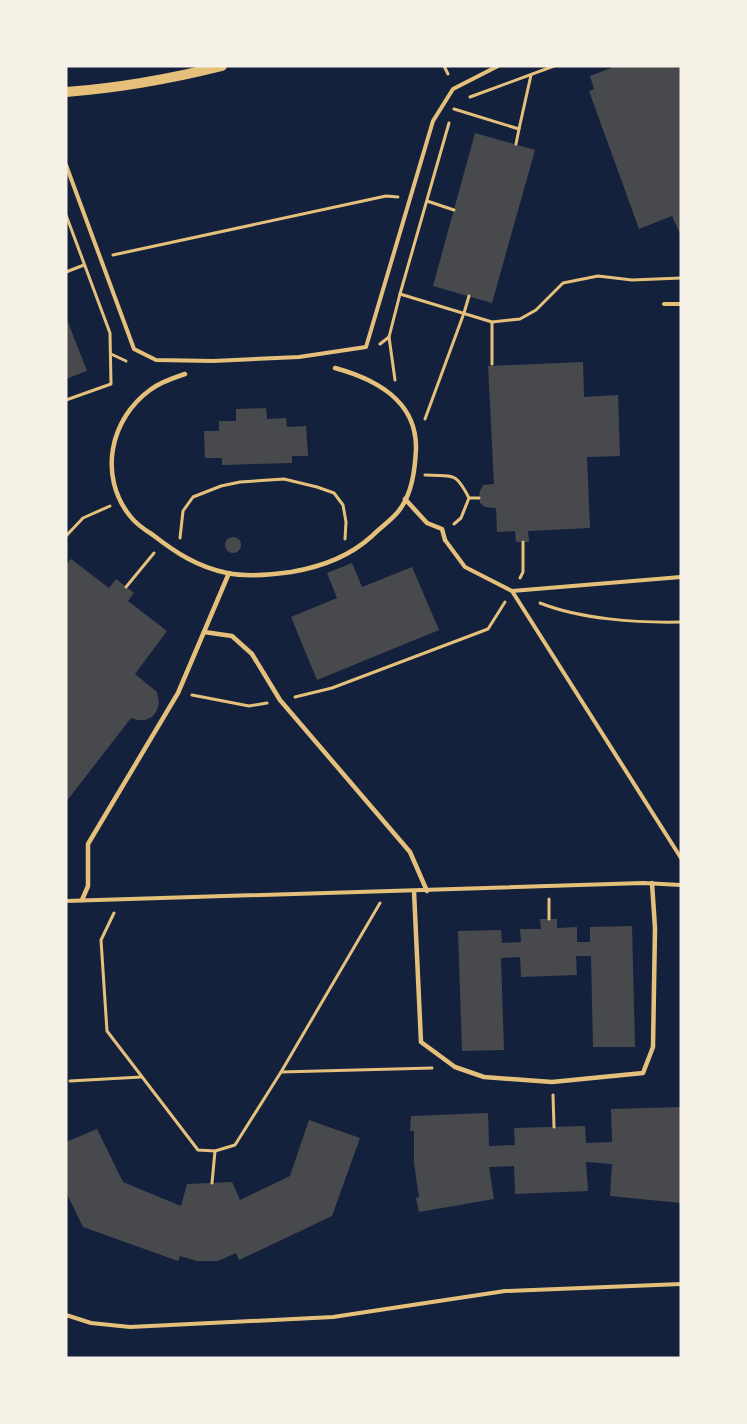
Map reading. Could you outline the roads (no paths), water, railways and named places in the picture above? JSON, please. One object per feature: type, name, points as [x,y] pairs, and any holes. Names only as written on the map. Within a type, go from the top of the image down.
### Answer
[{"type":"main road","points":[[66,92],[133,85],[222,66]]},
{"type":"street","points":[[185,374],[152,388],[132,407],[118,429],[111,454],[115,485],[130,516],[178,554],[203,566],[229,573],[257,575],[294,571],[321,565],[343,556],[359,547],[398,512],[405,499],[414,474],[416,447],[415,434],[405,410],[387,390],[373,381],[335,368]]},
{"type":"street","points":[[405,499],[427,523],[442,529],[445,540]]},
{"type":"street","points":[[82,900],[88,886],[88,844],[178,693],[229,573]]},
{"type":"street","points":[[204,632],[232,636],[252,654],[280,700],[410,852],[427,891]]},
{"type":"street","points":[[414,891],[421,1042],[455,1067],[484,1077],[552,1082],[643,1072],[653,1047],[655,928],[652,883]]},
{"type":"lane","points":[[66,165],[134,349],[156,360],[213,361],[299,357],[366,348],[433,122],[453,89],[498,66]]},
{"type":"lane","points":[[664,304],[681,304]]},
{"type":"lane","points":[[445,540],[465,567],[512,591],[681,858]]},
{"type":"lane","points":[[512,591],[681,577]]},
{"type":"lane","points":[[66,901],[652,883],[681,885]]},
{"type":"lane","points":[[66,1315],[91,1324],[130,1327],[323,1317],[505,1291],[681,1284]]}]
